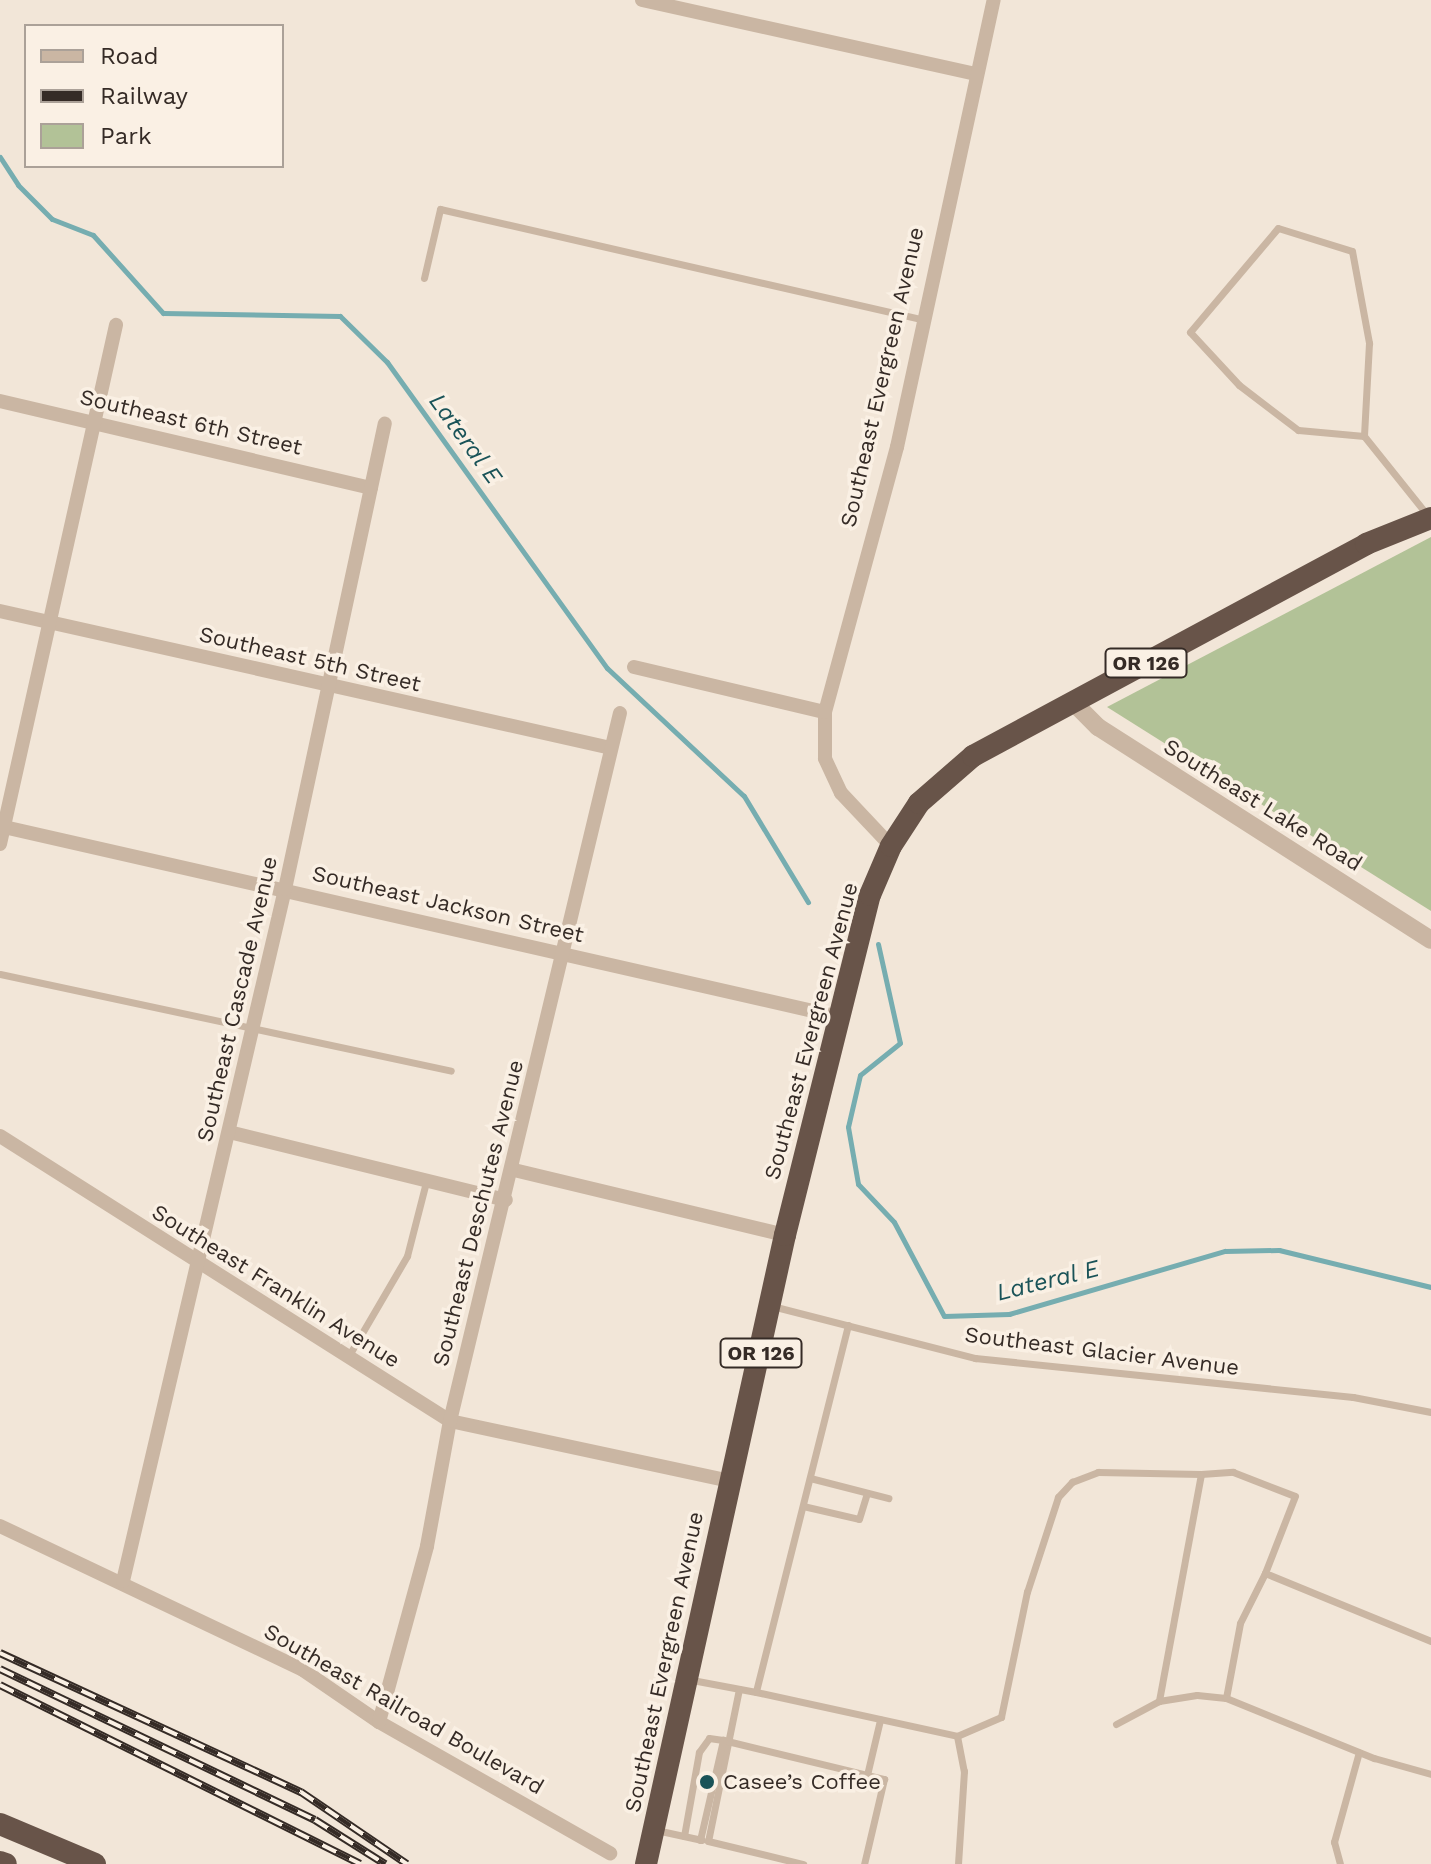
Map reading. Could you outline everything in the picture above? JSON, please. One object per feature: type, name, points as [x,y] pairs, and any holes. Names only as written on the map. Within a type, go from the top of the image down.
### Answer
[{"type":"highway","name":"OR 126","points":[[891,846],[940,781],[973,756],[1366,544],[1431,518]]},
{"type":"highway","name":"Southeast Evergreen Avenue","points":[[646,1864],[772,1306],[785,1235],[870,895],[891,846]]},
{"type":"highway","points":[[0,1824],[95,1864]]},
{"type":"highway","points":[[0,1862],[6,1864]]},
{"type":"street","points":[[642,0],[977,74]]},
{"type":"street","name":"Southeast Evergreen Avenue","points":[[891,846],[841,793],[825,758],[825,712],[897,447],[994,0]]},
{"type":"street","points":[[0,844],[116,325]]},
{"type":"street","name":"Southeast 6th Street","points":[[0,401],[371,488]]},
{"type":"street","name":"Southeast Cascade Avenue","points":[[123,1581],[285,889],[385,424]]},
{"type":"street","name":"Southeast 5th Street","points":[[0,611],[611,748]]},
{"type":"street","points":[[634,667],[825,712]]},
{"type":"street","name":"Southeast Lake Road","points":[[1074,703],[1098,727],[1431,940]]},
{"type":"street","name":"Southeast Deschutes Avenue","points":[[379,1722],[427,1546],[450,1421],[514,1170],[620,713]]},
{"type":"street","name":"Southeast Jackson Street","points":[[2,826],[839,1017]]},
{"type":"street","points":[[229,1132],[506,1200]]},
{"type":"street","name":"Southeast Franklin Avenue","points":[[0,1136],[197,1264],[450,1421],[731,1481]]},
{"type":"street","points":[[514,1170],[785,1235]]},
{"type":"street","name":"Southeast Railroad Boulevard","points":[[0,1526],[123,1581],[303,1670],[379,1722],[610,1853]]},
{"type":"lane","points":[[424,278],[440,209],[924,320]]},
{"type":"lane","points":[[1364,436],[1298,430],[1239,385],[1190,332],[1278,228],[1352,251],[1369,343],[1364,436],[1431,518]]},
{"type":"lane","points":[[0,974],[451,1071]]},
{"type":"lane","points":[[348,1357],[407,1256],[426,1180]]},
{"type":"lane","name":"Southeast Glacier Avenue","points":[[772,1306],[975,1358],[1353,1397],[1431,1412]]},
{"type":"lane","points":[[756,1692],[848,1325]]},
{"type":"lane","points":[[687,1679],[957,1736],[1001,1717],[1027,1592],[1058,1497],[1072,1482],[1098,1472],[1233,1472],[1295,1496],[1265,1573],[1240,1623],[1226,1698]]},
{"type":"lane","points":[[1159,1701],[1201,1474]]},
{"type":"lane","points":[[810,1478],[888,1498]]},
{"type":"lane","points":[[803,1506],[859,1519],[867,1493]]},
{"type":"lane","points":[[1265,1573],[1431,1641]]},
{"type":"lane","points":[[704,1841],[739,1689]]},
{"type":"lane","points":[[1116,1724],[1159,1701],[1197,1695],[1226,1698],[1359,1752],[1431,1774]]},
{"type":"lane","points":[[867,1775],[880,1720]]},
{"type":"lane","points":[[957,1736],[964,1771],[958,1864]]},
{"type":"lane","points":[[684,1836],[699,1752],[709,1738],[726,1740],[884,1779],[864,1864]]},
{"type":"lane","points":[[1340,1864],[1334,1842],[1359,1752]]},
{"type":"lane","points":[[654,1829],[803,1864]]},
{"type":"green space","points":[[1431,537],[1431,911],[1107,707]]},
{"type":"waterway","name":"Lateral E","points":[[0,157],[18,185],[52,219],[93,235],[163,313],[340,316],[387,362],[607,668],[744,796],[808,902]]},
{"type":"waterway","name":"Lateral E","points":[[878,944],[900,1043],[860,1075],[848,1127],[858,1184],[894,1222],[944,1316],[1009,1314],[1225,1251],[1279,1250],[1431,1287]]},
{"type":"railway","points":[[0,1653],[301,1792],[407,1864]]},
{"type":"railway","points":[[0,1669],[315,1820],[385,1864]]},
{"type":"railway","points":[[0,1685],[360,1864]]},
{"type":"place","name":"Casee’s Coffee","points":[[707,1782]]}]
